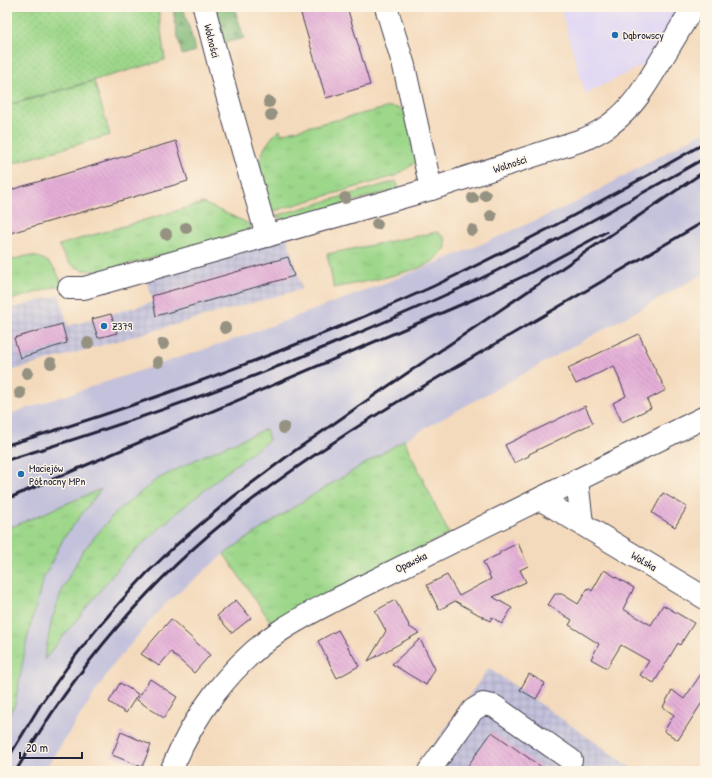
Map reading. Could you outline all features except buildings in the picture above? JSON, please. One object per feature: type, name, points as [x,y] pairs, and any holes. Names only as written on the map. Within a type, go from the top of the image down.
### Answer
[{"type":"street","name":"Wolności","points":[[204,7],[225,88],[267,236]]},
{"type":"street","points":[[386,7],[404,66],[431,188]]},
{"type":"street","name":"Wolności","points":[[69,288],[84,288],[267,236],[431,188],[585,139],[600,132],[613,123],[635,101],[645,88],[693,7]]},
{"type":"street","name":"Opawska","points":[[171,771],[191,729],[211,699],[226,680],[249,656],[279,632],[335,600],[705,417]]},
{"type":"street","points":[[577,480],[582,523]]},
{"type":"street","name":"Wolska","points":[[540,499],[705,598]]},
{"type":"street","points":[[429,771],[473,710],[483,704],[494,706],[571,760]]},
{"type":"shaded area","name":"Dąbrowscy","points":[[560,7],[679,7],[645,64],[585,94]]},
{"type":"shaded area","points":[[705,131],[705,273],[404,440],[303,501],[224,554],[162,607],[113,665],[44,771],[7,771],[7,718],[15,704],[27,639],[43,579],[63,539],[100,489],[7,529],[7,415],[238,338],[362,292],[473,248],[577,202]],"holes":[[[265,429],[269,440],[230,469],[175,514],[125,560],[45,659],[52,619],[63,588],[82,552],[115,513],[156,480],[203,456]]]},
{"type":"shaded area","points":[[287,237],[302,289],[7,372],[7,310],[59,295],[68,326],[153,302],[146,277]]},
{"type":"shaded area","points":[[489,668],[636,771],[415,771]]},
{"type":"green space","points":[[7,7],[158,7],[165,60],[7,105]]},
{"type":"green space","points":[[173,7],[183,7],[196,51],[182,55]]},
{"type":"green space","points":[[214,7],[234,7],[244,38],[224,43]]},
{"type":"green space","points":[[94,81],[110,135],[7,165],[7,106]]},
{"type":"green space","points":[[390,107],[400,109],[407,114],[418,161],[395,176],[270,212],[257,171],[265,147],[273,136],[280,130],[281,134]]},
{"type":"green space","points":[[396,181],[399,189],[284,220],[275,216]]},
{"type":"green space","points":[[203,203],[252,225],[248,230],[243,232],[104,271],[88,271],[76,267],[66,259],[59,245]]},
{"type":"green space","points":[[437,232],[445,238],[446,248],[432,262],[419,268],[383,278],[334,288],[327,254]]},
{"type":"green space","points":[[27,256],[46,260],[54,268],[62,285],[7,301],[7,261]]},
{"type":"green space","points":[[266,429],[269,440],[230,469],[175,514],[125,560],[44,660],[52,619],[63,588],[82,552],[115,513],[156,480],[203,456]]},
{"type":"green space","points":[[404,440],[449,534],[308,602],[272,624],[224,554],[303,501]]},
{"type":"green space","points":[[101,489],[63,539],[43,579],[27,639],[15,704],[7,718],[7,529]]},
{"type":"railway","points":[[7,445],[133,405],[216,375],[298,344],[387,307],[434,286],[537,235],[705,143]]},
{"type":"railway","points":[[7,460],[94,433],[223,388],[307,355],[405,313],[496,271],[601,216],[705,158]]},
{"type":"railway","points":[[7,760],[41,704],[96,630],[147,573],[203,522],[233,497],[293,452],[705,171]]},
{"type":"railway","points":[[16,771],[38,734],[89,662],[146,595],[209,534],[269,487],[377,414],[705,221]]},
{"type":"railway","points":[[7,499],[486,294],[526,275],[606,232]]},
{"type":"place","name":"Dąbrowscy","points":[[615,35]]},
{"type":"place","name":"Z379","points":[[104,326]]},
{"type":"place","name":"Maciejów Północny MPn","points":[[21,474]]}]
